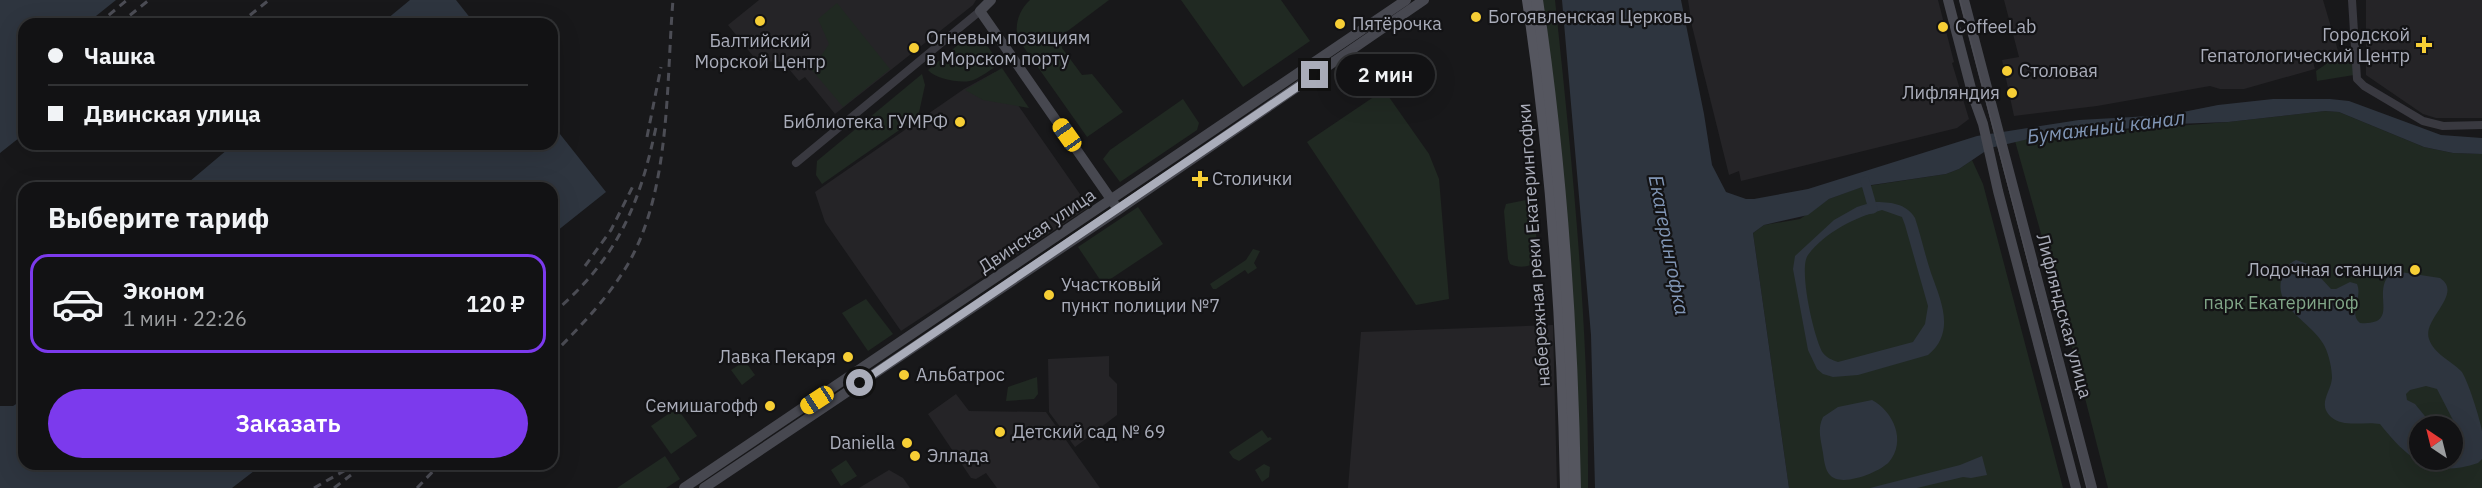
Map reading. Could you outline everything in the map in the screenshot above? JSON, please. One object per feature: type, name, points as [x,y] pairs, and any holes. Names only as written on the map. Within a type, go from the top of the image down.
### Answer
[{"type":"main road","name":"набережная реки Екатерингофки","points":[[1528,0],[1540,80],[1559,320],[1566,488]]},
{"type":"main road","name":"набережная реки Екатерингофки","points":[[1537,0],[1549,78],[1569,319],[1575,488]]},
{"type":"street","points":[[796,163],[991,0]]},
{"type":"street","name":"Двинская улица","points":[[684,488],[1406,0]]},
{"type":"street","name":"Двинская улица","points":[[704,488],[1118,210],[1424,0]]},
{"type":"street","name":"Лифляндская улица","points":[[1948,0],[1973,96],[1983,124],[2076,488]]},
{"type":"street","name":"Лифляндская улица","points":[[1964,0],[2092,488]]},
{"type":"street","points":[[2352,0],[2357,79],[2364,86],[2422,121],[2443,126],[2482,125]]},
{"type":"street","points":[[980,11],[1118,210]]},
{"type":"shaded area","points":[[759,0],[976,0],[973,5],[835,114],[805,77],[799,81],[783,62],[757,61],[728,25]]},
{"type":"shaded area","points":[[1688,0],[1938,0],[1954,62],[1952,63],[1969,119],[1957,128],[1741,181],[1739,171],[1729,175],[1692,26]]},
{"type":"shaded area","points":[[2004,0],[2323,0],[2331,27],[2328,28],[2330,34],[2333,33],[2338,51],[2312,58],[2315,69],[2244,89],[2220,89],[2210,86],[2097,106],[2014,116],[2002,60],[2019,57]]},
{"type":"shaded area","name":"Городской Гепатологический Центр","points":[[2366,0],[2482,0],[2482,118],[2436,118],[2423,114],[2366,75]]},
{"type":"shaded area","points":[[995,72],[1089,207],[901,331],[825,222],[815,192],[964,89]]},
{"type":"shaded area","points":[[1553,325],[1557,488],[1348,488],[1361,332]]},
{"type":"shaded area","points":[[1109,356],[1109,376],[1117,384],[1117,415],[1075,447],[1049,412],[1048,359]]},
{"type":"shaded area","name":"Детский сад № 69","points":[[956,394],[969,411],[1046,412],[1100,488],[997,488],[986,473],[976,479],[971,478],[928,414]]},
{"type":"shaded area","points":[[889,470],[903,478],[910,488],[859,488]]},
{"type":"green space","points":[[1030,0],[1109,0],[1061,36],[1062,48],[1082,75],[1092,74],[1123,112],[1087,137],[1018,39],[1018,18]]},
{"type":"green space","points":[[1181,0],[1281,0],[1310,41],[1243,87]]},
{"type":"green space","points":[[1542,0],[1555,0],[1567,121],[1586,366],[1588,488],[1580,488]]},
{"type":"green space","points":[[837,3],[890,69],[843,107],[812,70],[829,44],[818,19]]},
{"type":"green space","points":[[965,39],[986,44],[1000,64],[970,81],[942,78],[928,70]]},
{"type":"green space","points":[[2351,51],[2354,75],[2317,81],[2316,71],[2335,58]]},
{"type":"green space","points":[[1002,68],[1029,108],[983,100],[965,90]]},
{"type":"green space","points":[[922,74],[925,85],[918,117],[822,184],[816,175],[817,161]]},
{"type":"green space","points":[[1384,90],[1429,154],[1439,179],[1449,299],[1416,305],[1307,142]]},
{"type":"green space","points":[[1183,99],[1199,123],[1197,130],[1120,182],[1103,159],[1110,150]]},
{"type":"green space","name":"парк Екатерингоф","points":[[2325,111],[2339,112],[2424,147],[2453,153],[2482,154],[2482,488],[2108,488],[2063,312],[2015,141],[2060,135],[2228,122]]},
{"type":"green space","points":[[1972,160],[1983,184],[2063,488],[1789,488],[1753,233],[1764,225],[1800,219],[1829,199],[1861,187],[1946,174]]},
{"type":"green space","points":[[1526,200],[1532,202],[1534,208],[1538,258],[1530,265],[1518,266],[1510,264],[1508,259],[1504,211],[1506,204]]},
{"type":"green space","points":[[1138,207],[1163,244],[1103,284],[1078,247]]},
{"type":"green space","points":[[1253,249],[1260,251],[1254,263],[1257,268],[1248,274],[1245,270],[1213,289],[1210,284],[1246,260]]},
{"type":"green space","points":[[866,299],[893,334],[868,351],[842,313]]},
{"type":"green space","points":[[745,361],[755,375],[742,385],[731,370]]},
{"type":"green space","points":[[1037,377],[1038,394],[1034,399],[1006,401],[1008,387]]},
{"type":"green space","points":[[677,408],[697,436],[671,454],[651,426]]},
{"type":"green space","points":[[1262,430],[1268,438],[1272,439],[1239,461],[1233,458],[1229,452]]},
{"type":"green space","points":[[665,456],[680,479],[666,488],[617,488]]},
{"type":"green space","points":[[846,460],[857,476],[841,486],[831,470]]},
{"type":"green space","points":[[1264,464],[1270,467],[1269,477],[1262,482],[1255,470]]},
{"type":"water","points":[[0,0],[116,0],[94,18],[18,18],[18,139],[0,153]]},
{"type":"water","points":[[410,0],[456,0],[470,18],[388,18]]},
{"type":"water","points":[[1562,0],[1681,0],[1712,165],[1726,192],[1746,199],[1808,189],[1977,136],[2079,120],[2168,115],[2218,105],[2273,99],[2349,101],[2441,135],[2482,138],[2482,154],[2453,153],[2424,147],[2339,112],[2325,111],[2228,122],[2176,124],[2037,137],[1990,148],[1959,169],[1946,174],[1865,186],[1829,199],[1808,215],[1764,225],[1753,233],[1789,488],[1595,488],[1591,335]]},
{"type":"water","points":[[558,132],[606,192],[558,230],[558,182],[189,182],[227,150],[558,150]]},
{"type":"water","points":[[1873,202],[1891,203],[1907,209],[1915,218],[1942,305],[1944,326],[1937,346],[1928,355],[1858,375],[1833,377],[1817,369],[1808,350],[1793,269],[1795,256],[1834,220],[1857,207]],"holes":[[[1882,210],[1902,217],[1928,306],[1925,324],[1913,342],[1838,362],[1832,360],[1823,353],[1819,345],[1812,319],[1805,274],[1805,262],[1808,255],[1832,232],[1862,217]]]},
{"type":"water","points":[[2296,260],[2308,264],[2331,289],[2350,282],[2357,284],[2355,315],[2360,323],[2380,319],[2383,313],[2383,287],[2394,271],[2440,278],[2446,284],[2445,299],[2431,323],[2428,331],[2429,339],[2438,353],[2461,371],[2467,382],[2482,431],[2482,459],[2478,463],[2463,467],[2463,416],[2451,416],[2437,389],[2426,386],[2410,390],[2406,394],[2407,400],[2415,404],[2425,416],[2409,416],[2409,454],[2380,424],[2348,423],[2331,417],[2325,407],[2332,378],[2330,362],[2319,338],[2283,298],[2280,288],[2287,267]]},
{"type":"water","points":[[1872,400],[1886,411],[1895,427],[1897,445],[1894,454],[1884,466],[1869,474],[1851,479],[1835,479],[1828,473],[1824,462],[1821,421],[1823,417],[1838,407]]},
{"type":"water","points":[[18,403],[18,470],[255,470],[232,488],[0,488],[0,406],[13,406]]},
{"type":"water","points":[[1982,456],[1987,475],[1963,477],[1917,488],[1870,488],[1960,465]]},
{"type":"waterway","points":[[1865,181],[1873,209],[1866,210]]},
{"type":"tram line","points":[[1960,0],[2087,488]]},
{"type":"railway","points":[[105,18],[127,0]]},
{"type":"railway","points":[[126,18],[149,0]]},
{"type":"railway","points":[[246,18],[269,0]]},
{"type":"railway","points":[[558,349],[612,289],[628,264],[642,235],[652,203],[664,135],[673,0]]},
{"type":"railway","points":[[647,137],[661,67]]},
{"type":"railway","points":[[558,309],[593,273],[622,231],[642,183],[656,127]]},
{"type":"railway","points":[[585,266],[611,230],[634,184]]},
{"type":"railway","points":[[314,488],[346,470]]},
{"type":"railway","points":[[417,488],[434,470]]},
{"type":"railway","points":[[334,488],[351,475]]},
{"type":"place","name":"Богоявленская Церковь","points":[[1476,17]]},
{"type":"place","name":"Балтийский Морской Центр","points":[[760,21]]},
{"type":"place","name":"Пятёрочка","points":[[1340,24]]},
{"type":"place","name":"CoffeeLab","points":[[1943,27]]},
{"type":"place","name":"Городской Гепатологический Центр","points":[[2424,45]]},
{"type":"place","name":"Огневым позициям в Морском порту","points":[[914,48]]},
{"type":"place","name":"Столовая","points":[[2007,71]]},
{"type":"place","name":"Лифляндия","points":[[2012,93]]},
{"type":"place","name":"Библиотека ГУМРФ","points":[[960,122]]},
{"type":"place","name":"Столички","points":[[1200,179]]},
{"type":"place","name":"Лодочная станция","points":[[2415,270]]},
{"type":"place","name":"Участковый пункт полиции №7","points":[[1049,295]]},
{"type":"place","name":"Лавка Пекаря","points":[[848,357]]},
{"type":"place","name":"Альбатрос","points":[[904,375]]},
{"type":"place","name":"Семишагофф","points":[[770,406]]},
{"type":"place","name":"Детский сад № 69","points":[[1000,432]]},
{"type":"place","name":"Daniella","points":[[907,443]]},
{"type":"place","name":"Эллада","points":[[915,456]]},
{"type":"route","points":[[860,383],[1315,75]]},
{"type":"water label","name":"Бумажный канал","points":[[2106,127]]},
{"type":"water label","name":"Екатерингофка","points":[[1669,245]]}]
